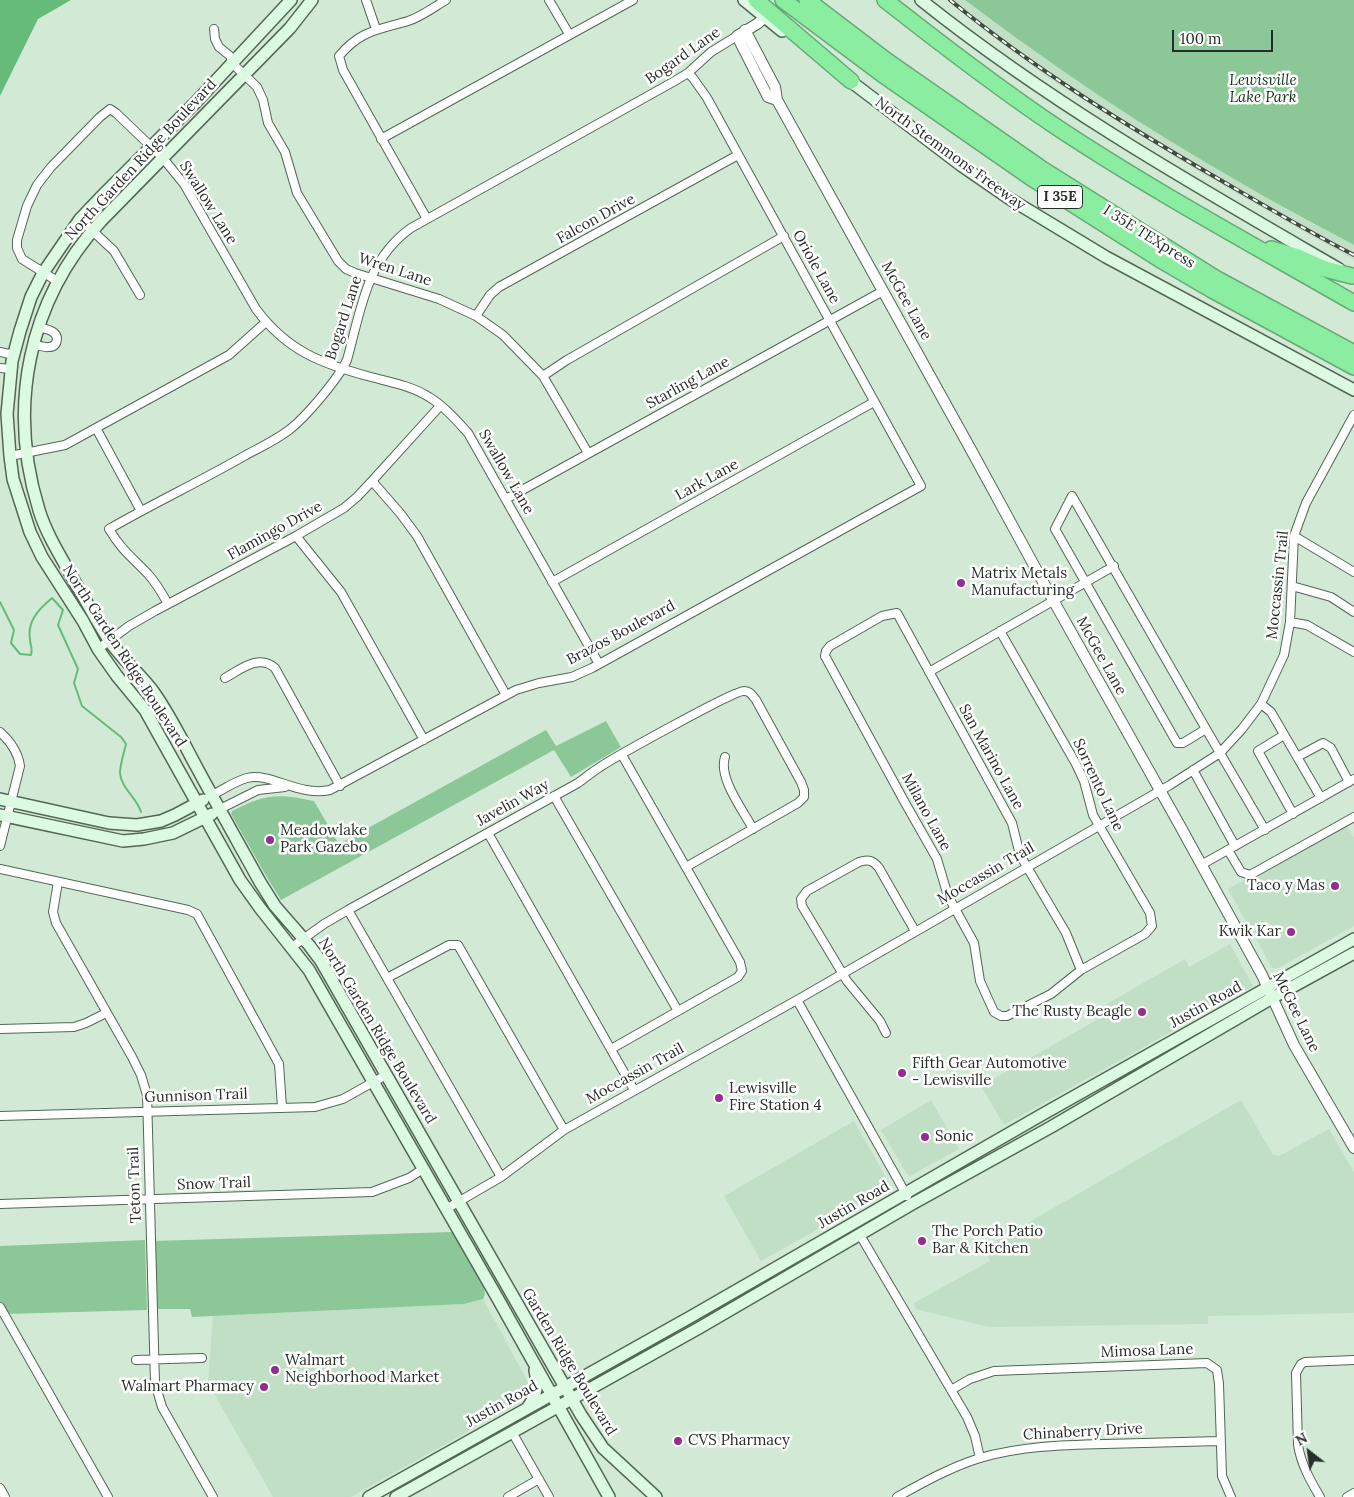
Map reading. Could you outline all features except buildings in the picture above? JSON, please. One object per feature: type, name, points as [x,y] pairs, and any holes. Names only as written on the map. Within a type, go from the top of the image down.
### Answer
[{"type":"highway","points":[[756,0],[851,82]]},
{"type":"highway","name":"North Stemmons Freeway","points":[[783,0],[882,74],[1033,179],[1159,259],[1354,367]]},
{"type":"highway","name":"I 35E TEXpress","points":[[807,0],[886,61],[1038,168],[1217,279],[1354,353]]},
{"type":"highway","points":[[885,0],[984,76],[1059,129],[1165,194],[1354,303]]},
{"type":"highway","points":[[1153,240],[1172,246],[1354,342]]},
{"type":"highway","points":[[1251,244],[1298,257],[1325,269],[1353,277]]},
{"type":"main road","name":"North Garden Ridge Boulevard","points":[[198,803],[145,710],[98,649],[83,621],[42,557],[30,532],[19,500],[10,456],[6,369],[14,355],[31,297],[43,273],[80,219],[233,64],[291,0]]},
{"type":"main road","name":"North Garden Ridge Boulevard","points":[[312,0],[290,28],[162,157],[93,230],[57,281],[46,304],[33,344],[26,389],[26,452],[39,511],[49,534],[110,641],[154,693],[275,906],[304,938],[321,961],[491,1258]]},
{"type":"main road","name":"North Stemmons Freeway","points":[[744,0],[764,18],[962,166],[1010,199],[1106,257],[1354,390]]},
{"type":"main road","points":[[921,0],[1063,103],[1177,175],[1353,277]]},
{"type":"main road","name":"Brazos Boulevard","points":[[6,801],[109,823],[137,825],[161,821],[212,795]]},
{"type":"main road","name":"Garden Ridge Boulevard","points":[[198,803],[240,880],[309,970],[532,1359]]},
{"type":"main road","name":"Brazos Boulevard","points":[[4,816],[123,841],[144,840],[173,833],[220,809]]},
{"type":"main road","name":"Justin Road","points":[[369,1497],[564,1386],[692,1316],[1097,1083],[1354,939]]},
{"type":"main road","name":"Justin Road","points":[[396,1497],[701,1327],[912,1204],[1354,953]]},
{"type":"main road","points":[[1097,1083],[1104,1096]]},
{"type":"main road","points":[[802,1252],[810,1265]]},
{"type":"main road","points":[[481,1269],[491,1258]]},
{"type":"main road","name":"Garden Ridge Boulevard","points":[[491,1258],[571,1399],[602,1448],[656,1497]]},
{"type":"main road","points":[[692,1316],[701,1327]]},
{"type":"main road","points":[[532,1359],[609,1497]]},
{"type":"main road","points":[[528,1407],[535,1396],[537,1385],[532,1359]]},
{"type":"street","points":[[366,0],[376,29]]},
{"type":"street","points":[[427,219],[343,70],[339,56],[362,35],[376,29],[409,21],[446,0]]},
{"type":"street","points":[[549,0],[569,34]]},
{"type":"street","points":[[381,139],[633,0]]},
{"type":"street","points":[[741,33],[764,18]]},
{"type":"street","name":"Wren Lane","points":[[214,29],[215,39],[219,47],[230,56],[233,64],[257,86],[263,100],[268,123],[285,152],[297,193],[338,261],[346,269],[439,299],[476,316],[503,335],[543,376],[588,453]]},
{"type":"street","name":"Bogard Lane","points":[[168,604],[158,586],[123,550],[109,529],[230,464],[290,429],[332,384],[343,368],[347,360],[370,278],[388,249],[401,236],[427,219],[674,82],[688,73],[711,52],[741,33]]},
{"type":"street","name":"McGee Lane","points":[[741,33],[775,87],[777,100],[1053,601],[1251,955],[1294,1045],[1354,1148]]},
{"type":"street","name":"Oriole Lane","points":[[688,73],[702,91],[784,236],[916,477]]},
{"type":"street","name":"Swallow Lane","points":[[43,273],[22,259],[17,248],[17,240],[33,193],[51,167],[110,109],[162,157],[184,184],[242,286],[266,322],[296,348],[330,366],[343,368],[413,389],[429,397],[468,433],[599,664]]},
{"type":"street","name":"Falcon Drive","points":[[476,316],[490,295],[499,287],[738,155]]},
{"type":"street","points":[[80,219],[114,251],[140,295]]},
{"type":"street","points":[[543,376],[567,360],[784,236]]},
{"type":"street","points":[[43,273],[57,281]]},
{"type":"street","name":"Starling Lane","points":[[506,499],[883,291]]},
{"type":"street","points":[[10,456],[66,445],[229,355],[266,322]]},
{"type":"street","points":[[33,344],[49,347],[54,345],[56,340],[56,335],[52,331],[38,327]]},
{"type":"street","points":[[0,352],[14,355]]},
{"type":"street","name":"Lark Lane","points":[[552,582],[874,402]]},
{"type":"street","name":"Flamingo Drive","points":[[98,649],[129,626],[344,508],[372,482],[440,406]]},
{"type":"street","name":"Moccassin Trail","points":[[446,1209],[500,1177],[564,1130],[843,974],[1160,790],[1220,753],[1261,704],[1284,655],[1290,622],[1294,536],[1306,503],[1354,415]]},
{"type":"street","points":[[96,428],[141,511]]},
{"type":"street","name":"Brazos Boulevard","points":[[212,795],[247,778],[266,779],[290,787],[319,792],[340,786],[522,687],[572,677],[599,664],[921,486],[916,477]]},
{"type":"street","points":[[372,482],[400,513],[417,536],[506,695]]},
{"type":"street","points":[[1206,729],[1183,743],[1177,742],[1055,529],[1072,496],[1265,830]]},
{"type":"street","points":[[296,536],[341,592],[424,740]]},
{"type":"street","points":[[1294,536],[1354,572]]},
{"type":"street","points":[[928,672],[1114,566]]},
{"type":"street","points":[[1292,586],[1331,597],[1354,612]]},
{"type":"street","name":"Milano Lane","points":[[896,613],[876,619],[830,646],[825,656],[937,859],[944,888],[974,943],[980,981],[994,1012],[1001,1016],[1018,1012],[1051,994],[1082,970]]},
{"type":"street","name":"San Marino Lane","points":[[896,613],[1012,823],[1017,846],[1026,867],[1066,933],[1082,970]]},
{"type":"street","points":[[1290,622],[1307,625],[1354,652]]},
{"type":"street","name":"Sorrento Lane","points":[[1000,632],[1076,764],[1084,781],[1092,812],[1150,913],[1152,926],[1145,934],[1082,970]]},
{"type":"street","points":[[225,678],[255,662],[269,663],[275,668],[340,786]]},
{"type":"street","name":"Javelin Way","points":[[292,947],[324,924],[348,910],[554,796],[622,755],[731,694],[744,691],[751,693],[804,790],[804,797],[798,803],[753,829]]},
{"type":"street","points":[[1261,704],[1271,712],[1321,798]]},
{"type":"street","points":[[0,732],[9,741],[19,759],[18,776],[6,801],[0,846]]},
{"type":"street","points":[[1284,735],[1258,750],[1293,814]]},
{"type":"street","points":[[1201,865],[1352,780],[1331,748],[1323,743],[1297,757]]},
{"type":"street","points":[[610,1049],[738,977],[742,971],[740,962],[622,755]]},
{"type":"street","points":[[686,867],[753,829],[726,780],[723,764],[725,757]]},
{"type":"street","points":[[1193,770],[1232,848],[1241,872],[1250,875],[1354,817]]},
{"type":"street","name":"Brazos Boulevard","points":[[220,809],[258,790],[290,787]]},
{"type":"street","points":[[554,796],[678,1011]]},
{"type":"street","points":[[488,833],[634,1090]]},
{"type":"street","points":[[886,1033],[880,1022],[843,974],[802,906],[801,899],[807,891],[858,863],[866,860],[872,861],[879,868],[915,931]]},
{"type":"street","points":[[0,869],[188,910],[197,914],[279,1064],[282,1106]]},
{"type":"street","name":"Teton Trail","points":[[58,882],[53,912],[56,923],[141,1075],[147,1095],[155,1383],[162,1408],[213,1497]]},
{"type":"street","points":[[348,910],[500,1177]]},
{"type":"street","points":[[387,978],[449,944],[458,945],[564,1130]]},
{"type":"street","points":[[797,1000],[912,1204]]},
{"type":"street","points":[[0,1029],[74,1027],[86,1024],[106,1013]]},
{"type":"street","name":"Gunnison Trail","points":[[0,1116],[282,1106],[315,1107],[343,1100],[386,1075]]},
{"type":"street","name":"Snow Trail","points":[[0,1204],[372,1192],[408,1178],[423,1169]]},
{"type":"street","points":[[860,1235],[882,1275],[897,1295],[969,1423],[980,1458]]},
{"type":"street","points":[[0,1307],[108,1497]]},
{"type":"street","points":[[136,1360],[202,1358]]},
{"type":"street","points":[[1320,1497],[1306,1472],[1298,1445],[1296,1373],[1301,1364],[1305,1362],[1354,1360]]},
{"type":"street","name":"Mimosa Lane","points":[[951,1390],[970,1379],[994,1371],[1207,1363],[1216,1370],[1219,1384],[1222,1476],[1231,1497]]},
{"type":"street","points":[[512,1432],[549,1497]]},
{"type":"street","name":"Chinaberry Drive","points":[[897,1497],[909,1494],[936,1476],[980,1458],[1011,1450],[1042,1446],[1220,1441]]},
{"type":"street","points":[[508,1497],[539,1479]]},
{"type":"street","points":[[0,1488],[5,1497]]},
{"type":"street","points":[[1347,1497],[1354,1493]]},
{"type":"shaded area","points":[[0,0],[71,0],[38,19],[0,96]]},
{"type":"shaded area","points":[[947,0],[965,0],[1063,71],[1214,166],[1304,219],[1354,245],[1354,260],[1198,171],[1047,77]]},
{"type":"shaded area","points":[[1346,824],[1354,838],[1354,926],[1278,968],[1272,968],[1228,889]]},
{"type":"shaded area","points":[[1230,944],[1253,986],[1004,1125],[981,1086],[1102,1017],[1098,1009],[1185,959],[1189,967]]},
{"type":"shaded area","points":[[931,1100],[959,1149],[910,1176],[881,1130]]},
{"type":"shaded area","points":[[1241,1100],[1273,1155],[1279,1156],[1329,1129],[1354,1172],[1354,1313],[1208,1316],[1208,1324],[989,1327],[915,1309],[914,1303],[990,1261],[984,1248]]},
{"type":"shaded area","points":[[854,1121],[892,1188],[761,1261],[724,1196]]},
{"type":"shaded area","points":[[483,1299],[528,1382],[524,1400],[351,1497],[273,1497],[208,1383],[213,1316],[464,1304]]},
{"type":"green space","name":"Lewisville Lake Park","points":[[965,0],[1354,0],[1354,245],[1243,184],[1133,118],[1063,71]]},
{"type":"green space","points":[[606,721],[621,747],[571,777],[554,750],[281,900],[231,814],[232,811],[243,805],[263,798],[280,796],[314,801],[339,844],[546,730],[556,746]]},
{"type":"green space","points":[[452,1232],[483,1285],[485,1294],[483,1299],[464,1304],[192,1317],[190,1309],[157,1309],[153,1241]]},
{"type":"green space","points":[[145,1240],[147,1310],[6,1314],[0,1303],[0,1246]]},
{"type":"waterway","points":[[0,602],[14,630],[11,643],[20,654],[31,655],[30,627],[35,616],[43,607],[52,598],[63,610],[58,625],[78,669],[74,683],[82,706],[121,737],[126,744],[121,766],[121,778],[141,812]]},
{"type":"railway","points":[[950,0],[1015,50],[1116,118],[1271,209],[1354,255]]},
{"type":"place","name":"Matrix Metals Manufacturing","points":[[961,583]]},
{"type":"place","name":"Meadowlake Park Gazebo","points":[[270,840]]},
{"type":"place","name":"Taco y Mas","points":[[1335,886]]},
{"type":"place","name":"Kwik Kar","points":[[1291,932]]},
{"type":"place","name":"The Rusty Beagle","points":[[1142,1012]]},
{"type":"place","name":"Fifth Gear Automotive - Lewisville","points":[[902,1073]]},
{"type":"place","name":"Lewisville Fire Station 4","points":[[719,1098]]},
{"type":"place","name":"Sonic","points":[[925,1137]]},
{"type":"place","name":"The Porch Patio Bar & Kitchen","points":[[922,1241]]},
{"type":"place","name":"Walmart Neighborhood Market","points":[[275,1370]]},
{"type":"place","name":"Walmart Pharmacy","points":[[264,1387]]},
{"type":"place","name":"CVS Pharmacy","points":[[678,1441]]}]
